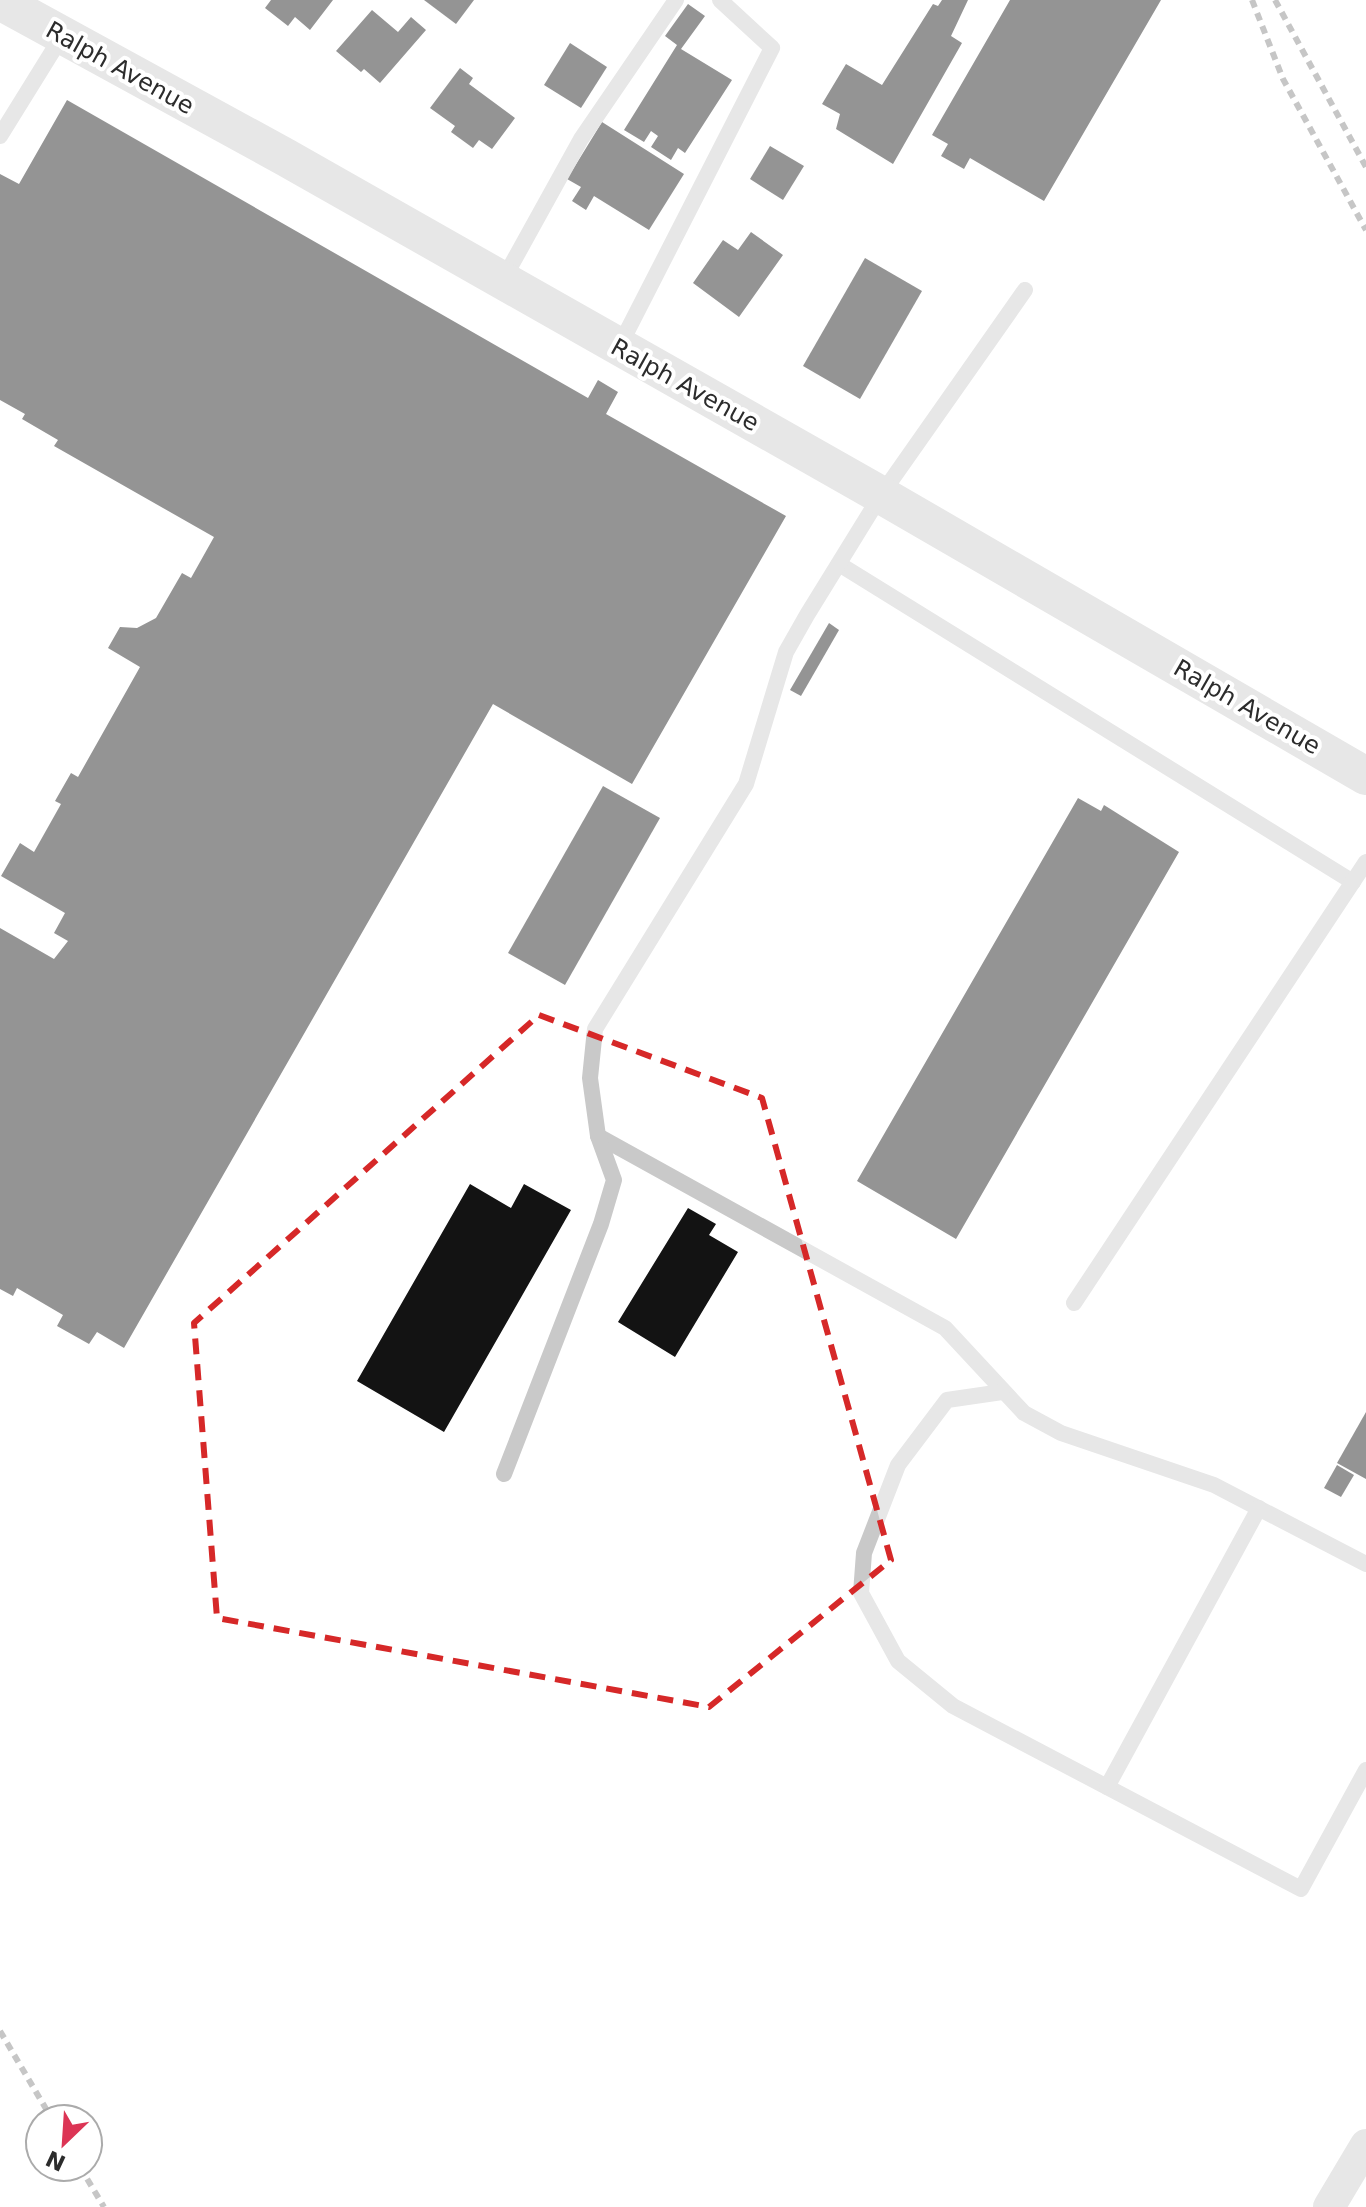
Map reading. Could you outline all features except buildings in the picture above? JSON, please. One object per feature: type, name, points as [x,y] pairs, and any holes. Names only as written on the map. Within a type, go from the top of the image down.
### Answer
[{"type":"street","name":"Ralph Avenue","points":[[0,1],[285,157],[881,495],[1366,776]]},
{"type":"street","points":[[1329,2207],[1366,2145]]},
{"type":"lane","points":[[502,282],[581,139],[676,0]]},
{"type":"lane","points":[[619,348],[772,48],[720,0]]},
{"type":"lane","points":[[0,136],[62,36]]},
{"type":"lane","points":[[504,1474],[601,1224],[614,1180],[598,1136],[590,1078],[595,1029],[746,784],[786,652],[881,495],[1025,290]]},
{"type":"lane","points":[[839,564],[1353,882]]},
{"type":"lane","points":[[1074,1303],[1366,862]]},
{"type":"lane","points":[[598,1136],[945,1328],[1024,1413],[1061,1433],[1214,1485],[1366,1564]]},
{"type":"lane","points":[[1002,1392],[947,1400],[898,1465],[864,1553],[861,1593],[898,1661],[953,1706],[1301,1889],[1366,1770]]},
{"type":"lane","points":[[1107,1787],[1259,1508]]},
{"type":"highlighted area","points":[[539,1015],[762,1098],[891,1560],[709,1707],[217,1618],[194,1323]]},
{"type":"railway","points":[[1252,0],[1283,79],[1366,230]]},
{"type":"railway","points":[[1275,0],[1366,167]]},
{"type":"railway","points":[[0,2031],[43,2103]]},
{"type":"railway","points":[[90,2183],[104,2207]]}]
